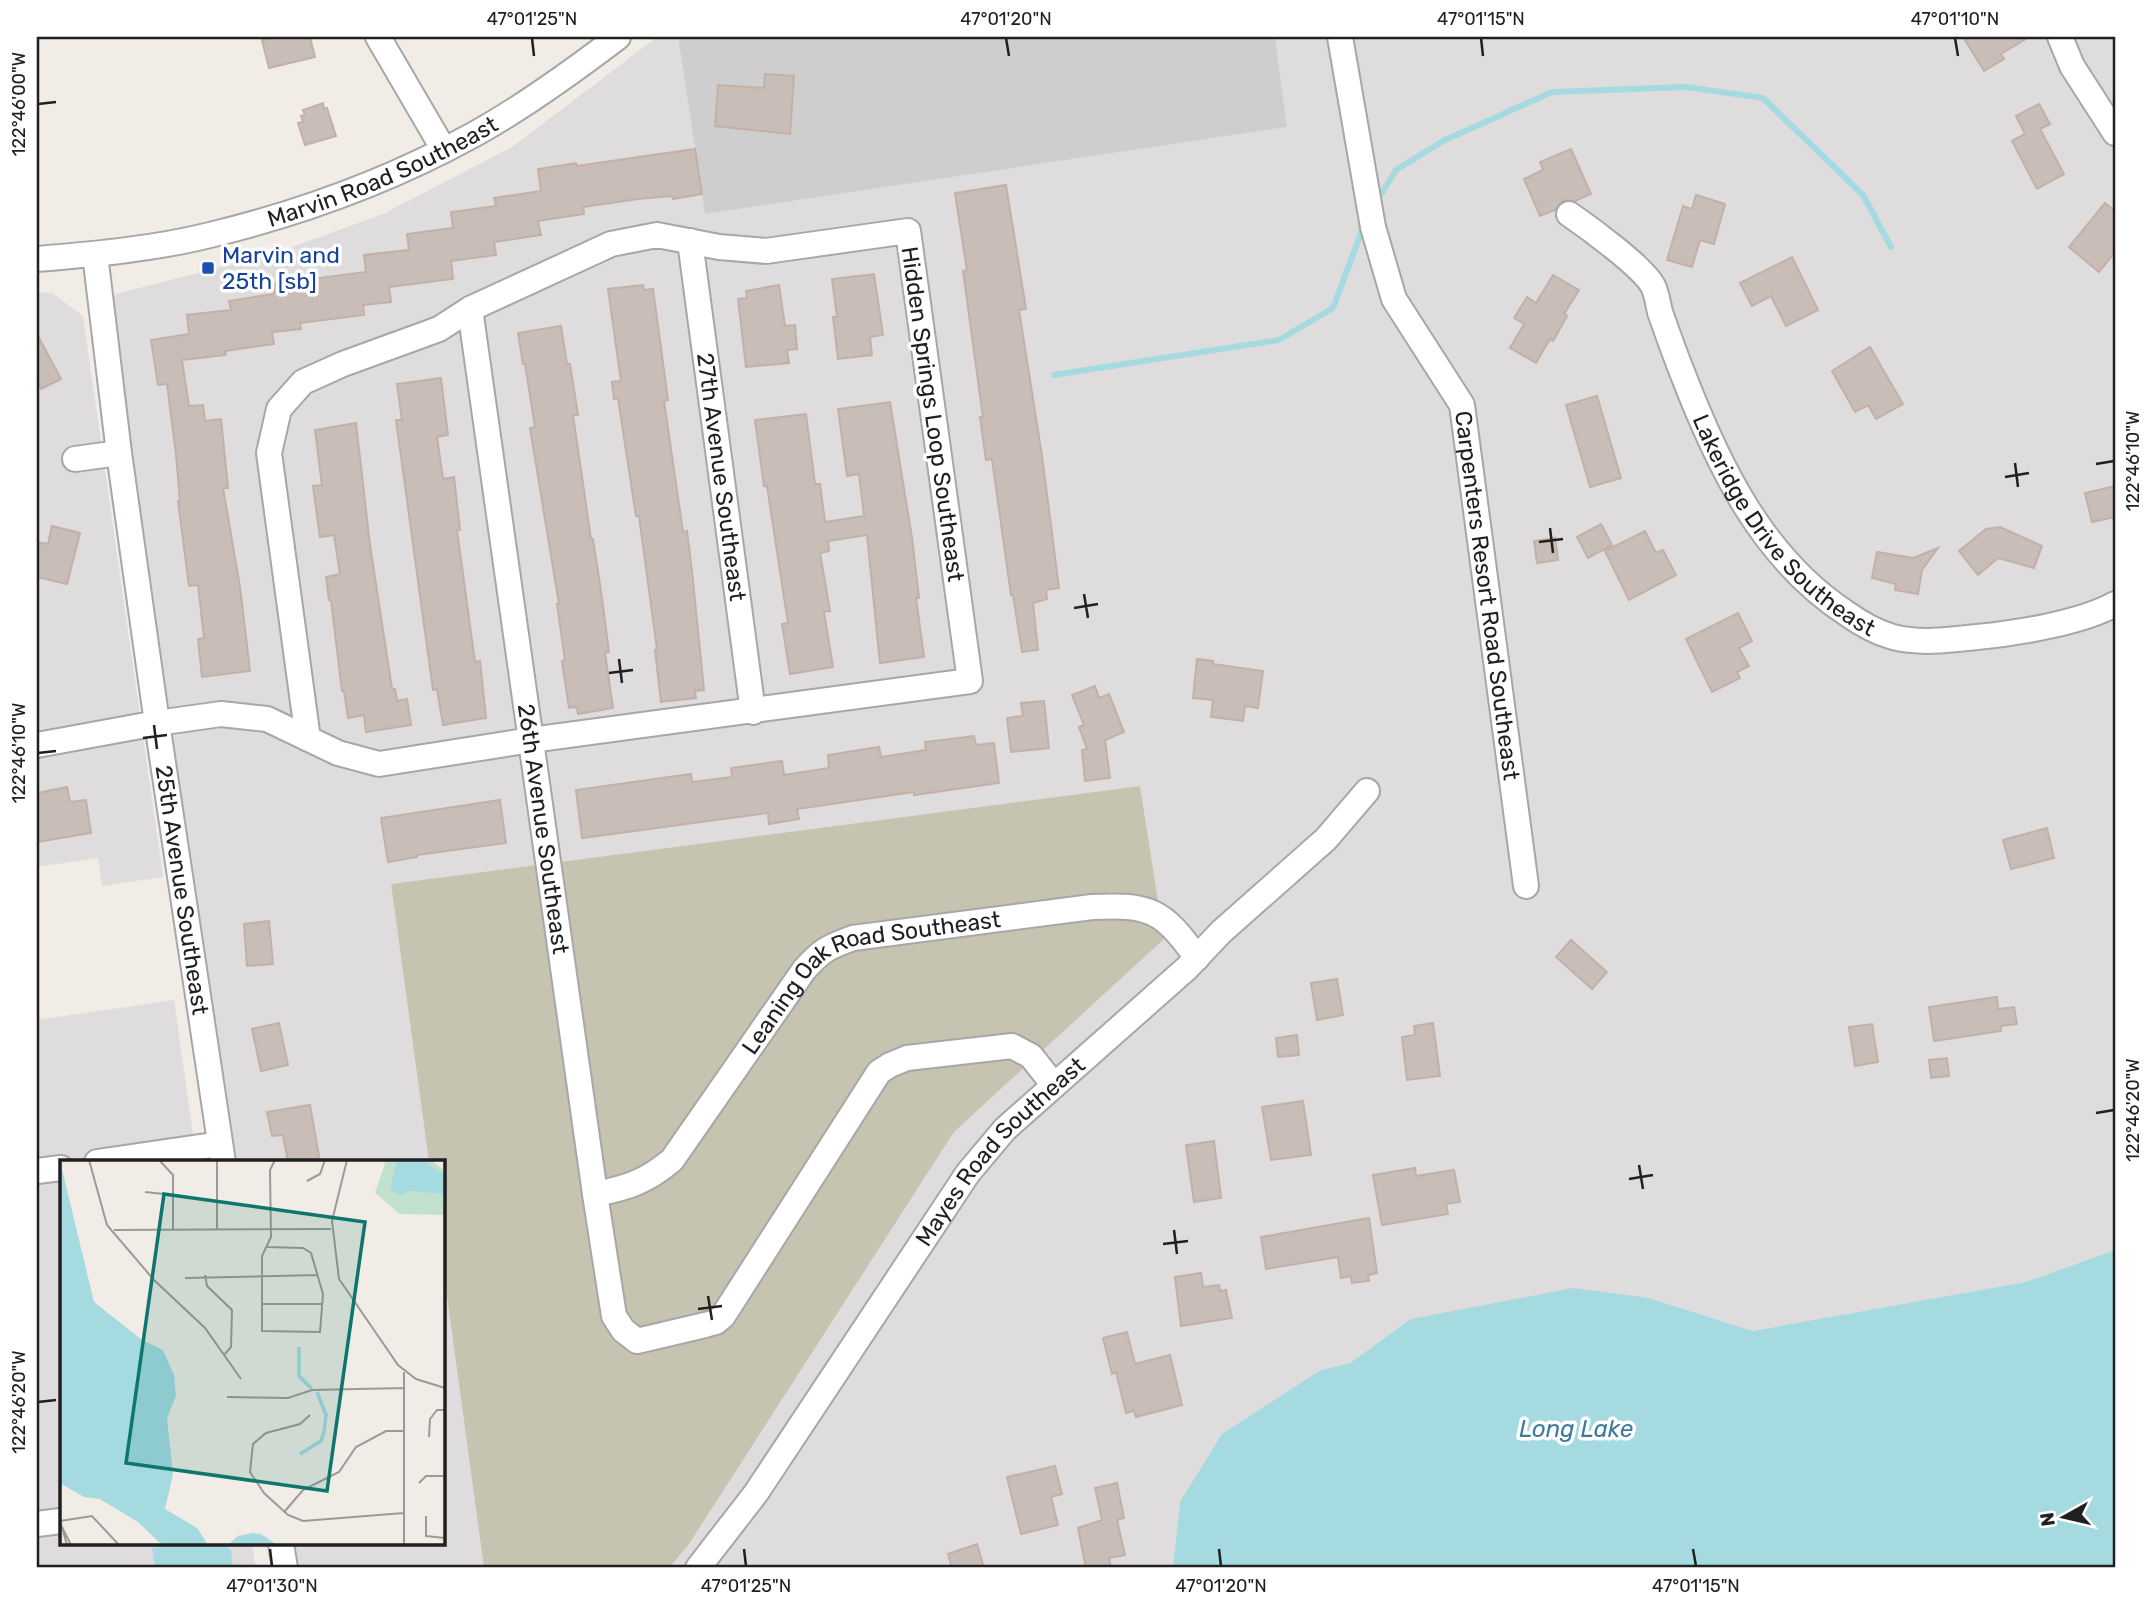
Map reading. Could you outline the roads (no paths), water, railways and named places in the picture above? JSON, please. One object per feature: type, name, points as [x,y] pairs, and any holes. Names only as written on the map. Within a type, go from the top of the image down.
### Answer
[{"type":"street","points":[[378,37],[444,150]]},
{"type":"street","name":"Marvin Road Southeast","points":[[37,259],[95,254],[210,236],[298,211],[384,178],[474,135],[542,92],[618,37]]},
{"type":"street","name":"Carpenters Resort Road Southeast","points":[[1340,37],[1373,227],[1394,299],[1462,405],[1526,886]]},
{"type":"street","points":[[2060,37],[2072,66],[2115,133]]},
{"type":"street","name":"Lakeridge Drive Southeast","points":[[1569,214],[1594,231],[1653,285],[1688,388],[1726,475],[1765,535],[1800,577],[1832,604],[1866,626],[1894,637],[1938,641],[1984,636],[2084,618],[2115,604]]},
{"type":"street","name":"Hidden Springs Loop Southeast","points":[[37,745],[221,713],[267,719],[308,739],[338,753],[379,764],[531,740],[970,681],[908,231],[766,251],[719,247],[657,235],[611,244],[470,309],[439,329],[303,382],[279,409],[269,453],[308,739]]},
{"type":"street","name":"27th Avenue Southeast","points":[[690,241],[753,712]]},
{"type":"street","name":"25th Avenue Southeast","points":[[95,254],[119,453],[157,723],[222,1153]]},
{"type":"street","name":"26th Avenue Southeast","points":[[470,309],[595,1194],[614,1316],[623,1331],[636,1341],[716,1322],[723,1316],[879,1072],[890,1065],[907,1058],[1012,1046],[1031,1056],[1053,1084]]},
{"type":"street","points":[[75,458],[119,453]]},
{"type":"street","name":"Mayes Road Southeast","points":[[698,1568],[756,1493],[968,1173],[1005,1129],[1326,839],[1367,791]]},
{"type":"street","name":"Leaning Oak Road Southeast","points":[[595,1194],[626,1188],[655,1175],[672,1160],[804,970],[821,951],[834,945],[853,938],[1092,907],[1128,905],[1152,911],[1166,919],[1178,930],[1197,958]]},
{"type":"street","points":[[125,1160],[222,1153]]},
{"type":"street","points":[[37,1171],[60,1168]]},
{"type":"street","points":[[37,1524],[60,1521]]},
{"type":"street","points":[[281,1546],[285,1568]]},
{"type":"water","name":"Long Lake","points":[[2115,1250],[2115,1568],[1173,1568],[1180,1502],[1222,1434],[1321,1370],[1350,1363],[1411,1319],[1573,1288],[1649,1298],[1752,1331],[2026,1282]]},
{"type":"water","points":[[226,1546],[231,1550],[233,1568],[155,1568],[152,1548]]},
{"type":"waterway","points":[[1382,193],[1396,170],[1443,141],[1552,92],[1686,87],[1763,98],[1863,195],[1891,247]]},
{"type":"waterway","points":[[1054,375],[1279,340],[1333,308],[1364,225]]},
{"type":"place","name":"Marvin and 25th [sb]","points":[[208,268]]}]
